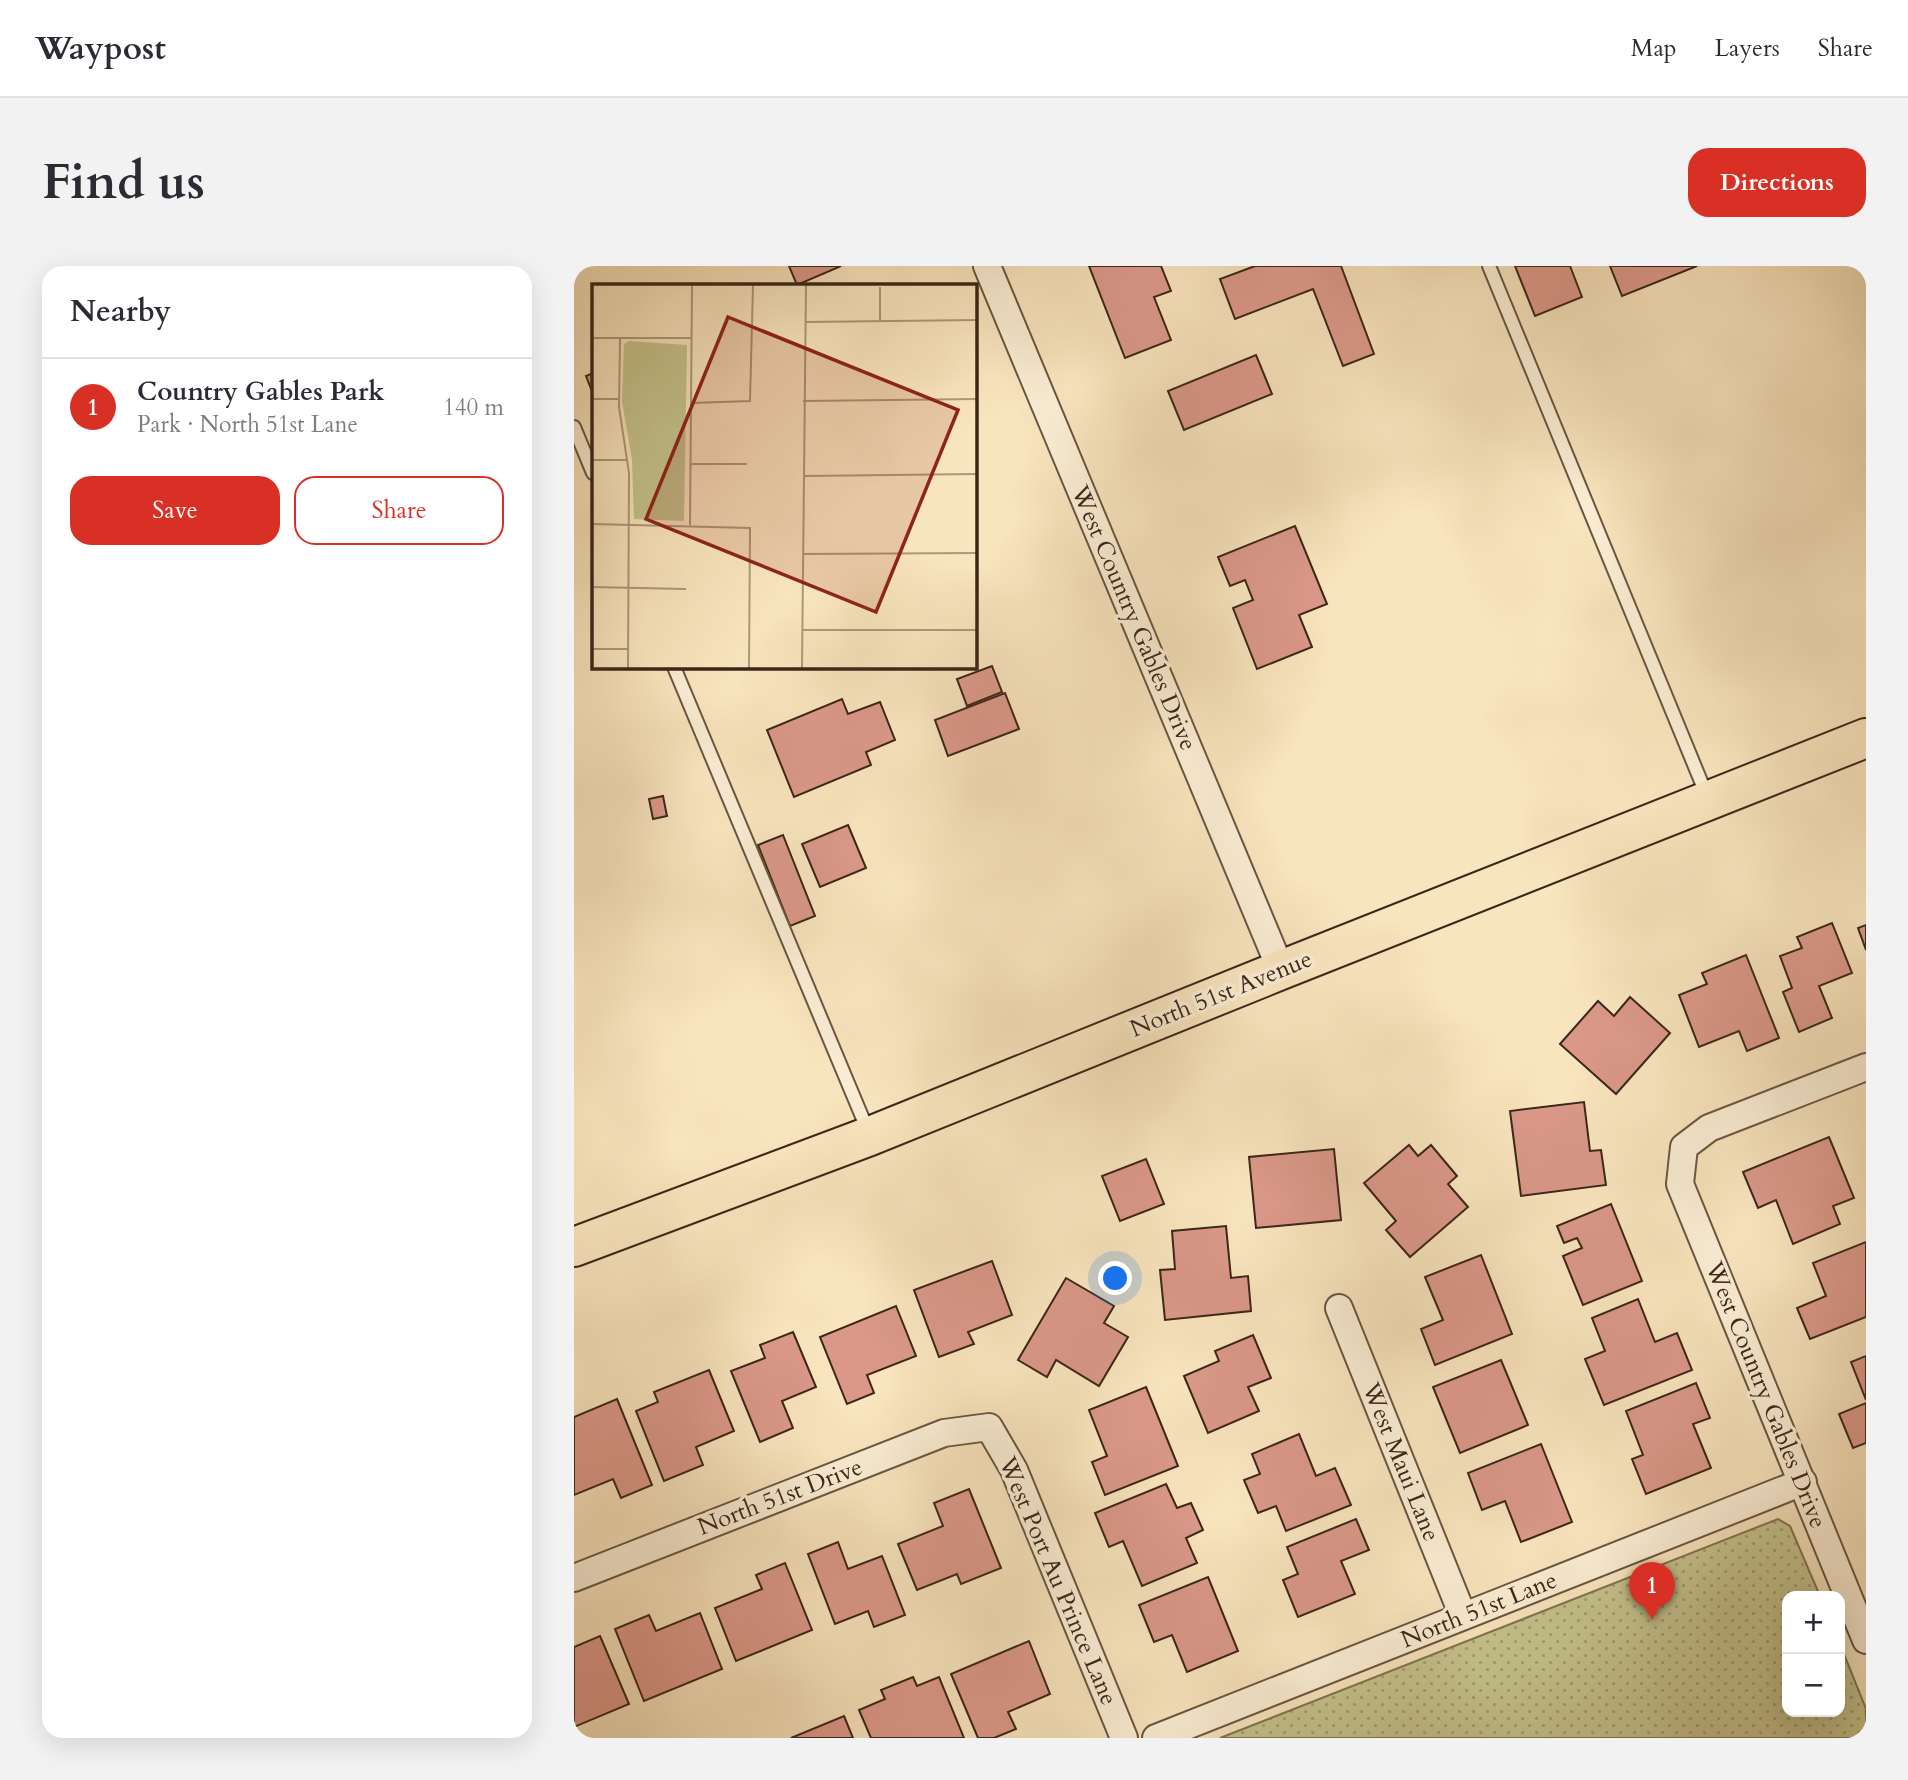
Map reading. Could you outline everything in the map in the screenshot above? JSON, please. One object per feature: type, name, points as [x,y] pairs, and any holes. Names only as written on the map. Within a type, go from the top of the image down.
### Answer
[{"type":"main road","name":"North 51st Avenue","points":[[574,1247],[870,1136],[1866,738]]},
{"type":"street","name":"West Country Gables Drive","points":[[987,266],[1280,970]]},
{"type":"street","name":"West Country Gables Drive","points":[[1866,1067],[1709,1128],[1684,1147],[1680,1184],[1866,1640]]},
{"type":"street","name":"West Maui Lane","points":[[1339,1308],[1463,1616]]},
{"type":"street","name":"North 51st Drive","points":[[574,1578],[944,1433],[989,1427]]},
{"type":"street","name":"West Port Au Prince Lane","points":[[989,1427],[1014,1470],[1124,1738]]},
{"type":"street","name":"North 51st Lane","points":[[1156,1738],[1803,1482]]},
{"type":"lane","points":[[1489,266],[1708,800]]},
{"type":"lane","points":[[574,426],[592,471]]},
{"type":"lane","points":[[674,668],[870,1136]]},
{"type":"shaded area","points":[[1778,1519],[1790,1526],[1818,1591],[1782,1591],[1782,1717],[1845,1717],[1845,1656],[1866,1709],[1866,1738],[1220,1738]]},
{"type":"building","points":[[789,266],[841,266],[799,284],[797,284]]},
{"type":"building","points":[[1089,266],[1161,266],[1171,291],[1154,297],[1171,340],[1125,358]]},
{"type":"building","points":[[1255,266],[1341,266],[1374,354],[1343,366],[1313,289],[1235,319],[1220,279]]},
{"type":"building","points":[[1515,266],[1570,266],[1582,297],[1535,316]]},
{"type":"building","points":[[1610,266],[1697,266],[1622,296]]},
{"type":"building","points":[[1256,355],[1272,394],[1184,430],[1168,391]]},
{"type":"building","points":[[592,373],[592,391],[586,376]]},
{"type":"building","points":[[1295,526],[1327,604],[1299,615],[1312,647],[1257,669],[1233,608],[1253,600],[1245,580],[1230,586],[1218,557]]},
{"type":"building","points":[[992,666],[1002,692],[967,706],[957,679]]},
{"type":"building","points":[[1005,693],[1019,729],[948,756],[935,720]]},
{"type":"building","points":[[842,699],[848,714],[880,702],[895,740],[866,752],[871,765],[794,797],[767,730]]},
{"type":"building","points":[[663,796],[667,816],[653,819],[649,799]]},
{"type":"building","points":[[848,825],[866,868],[820,887],[802,844]]},
{"type":"building","points":[[783,835],[815,916],[790,926],[758,845]]},
{"type":"building","points":[[1832,923],[1852,973],[1819,986],[1832,1018],[1799,1032],[1783,992],[1792,988],[1780,956],[1802,948],[1797,937]]},
{"type":"building","points":[[1866,925],[1866,950],[1858,928]]},
{"type":"building","points":[[1746,955],[1779,1038],[1747,1051],[1739,1031],[1699,1047],[1679,995],[1707,984],[1702,973]]},
{"type":"building","points":[[1630,997],[1670,1033],[1616,1094],[1560,1044],[1598,1001],[1614,1016]]},
{"type":"building","points":[[1584,1102],[1590,1151],[1601,1150],[1606,1185],[1521,1196],[1510,1111]]},
{"type":"building","points":[[1829,1137],[1854,1198],[1833,1206],[1840,1224],[1793,1244],[1776,1200],[1758,1208],[1743,1172]]},
{"type":"building","points":[[1409,1145],[1418,1156],[1431,1145],[1457,1176],[1448,1184],[1468,1207],[1410,1257],[1386,1230],[1396,1221],[1364,1183]]},
{"type":"building","points":[[1334,1149],[1341,1220],[1256,1228],[1249,1157]]},
{"type":"building","points":[[1146,1159],[1164,1204],[1120,1221],[1102,1176]]},
{"type":"building","points":[[1611,1204],[1642,1281],[1583,1305],[1563,1256],[1582,1248],[1577,1238],[1564,1243],[1557,1226]]},
{"type":"building","points":[[1226,1226],[1231,1278],[1248,1276],[1251,1311],[1165,1320],[1160,1270],[1175,1269],[1172,1231]]},
{"type":"building","points":[[1866,1242],[1866,1317],[1810,1339],[1797,1308],[1826,1296],[1813,1263]]},
{"type":"building","points":[[1481,1255],[1512,1334],[1435,1365],[1421,1329],[1443,1320],[1425,1277]]},
{"type":"building","points":[[992,1261],[1012,1315],[968,1332],[974,1344],[939,1357],[914,1290]]},
{"type":"building","points":[[1066,1278],[1114,1306],[1104,1323],[1128,1337],[1099,1386],[1056,1360],[1047,1377],[1018,1360]]},
{"type":"building","points":[[1638,1299],[1655,1342],[1677,1333],[1692,1370],[1604,1405],[1585,1359],[1605,1351],[1592,1318]]},
{"type":"building","points":[[896,1306],[916,1356],[867,1375],[874,1393],[847,1404],[820,1337]]},
{"type":"building","points":[[793,1332],[816,1387],[782,1401],[793,1428],[760,1442],[731,1371],[765,1358],[760,1345]]},
{"type":"building","points":[[1253,1335],[1271,1378],[1248,1387],[1259,1411],[1208,1433],[1184,1376],[1219,1361],[1215,1351]]},
{"type":"building","points":[[1866,1356],[1866,1400],[1851,1362]]},
{"type":"building","points":[[1501,1360],[1528,1425],[1460,1453],[1433,1387]]},
{"type":"building","points":[[709,1370],[734,1431],[696,1447],[703,1465],[664,1481],[636,1411],[658,1402],[654,1392]]},
{"type":"building","points":[[1696,1383],[1710,1418],[1693,1424],[1711,1468],[1646,1494],[1632,1459],[1643,1455],[1626,1411]]},
{"type":"building","points":[[1146,1387],[1178,1466],[1105,1495],[1092,1462],[1107,1456],[1089,1410]]},
{"type":"building","points":[[617,1399],[652,1485],[621,1498],[613,1479],[574,1495],[574,1417]]},
{"type":"building","points":[[1866,1403],[1866,1443],[1853,1448],[1839,1414]]},
{"type":"building","points":[[1299,1434],[1316,1476],[1335,1468],[1351,1505],[1286,1531],[1276,1506],[1258,1513],[1244,1480],[1260,1474],[1252,1454]]},
{"type":"building","points":[[1541,1444],[1572,1522],[1521,1542],[1505,1501],[1482,1510],[1468,1473]]},
{"type":"building","points":[[1166,1484],[1177,1508],[1191,1503],[1203,1530],[1186,1538],[1197,1563],[1142,1586],[1123,1541],[1109,1547],[1095,1513]]},
{"type":"building","points":[[969,1489],[1001,1568],[961,1584],[957,1574],[917,1590],[898,1544],[943,1526],[934,1503]]},
{"type":"building","points":[[1356,1519],[1369,1550],[1341,1561],[1355,1594],[1298,1617],[1283,1580],[1298,1574],[1287,1547]]},
{"type":"building","points":[[838,1542],[848,1569],[882,1556],[905,1615],[874,1627],[868,1611],[835,1624],[808,1554]]},
{"type":"building","points":[[785,1563],[812,1630],[736,1661],[715,1608],[762,1589],[756,1575]]},
{"type":"building","points":[[1208,1577],[1238,1651],[1187,1672],[1172,1635],[1154,1642],[1139,1605]]},
{"type":"building","points":[[700,1613],[722,1669],[644,1701],[615,1629],[649,1615],[656,1631]]},
{"type":"building","points":[[600,1636],[629,1704],[574,1727],[574,1647]]},
{"type":"building","points":[[1029,1641],[1050,1694],[1008,1712],[1016,1729],[994,1738],[978,1738],[951,1674]]},
{"type":"building","points":[[913,1677],[917,1686],[939,1677],[964,1738],[871,1738],[859,1710],[885,1699],[881,1690]]},
{"type":"building","points":[[844,1716],[853,1738],[791,1738]]},
{"type":"place","name":"Country Gables Park","points":[[1652,1620]]}]
